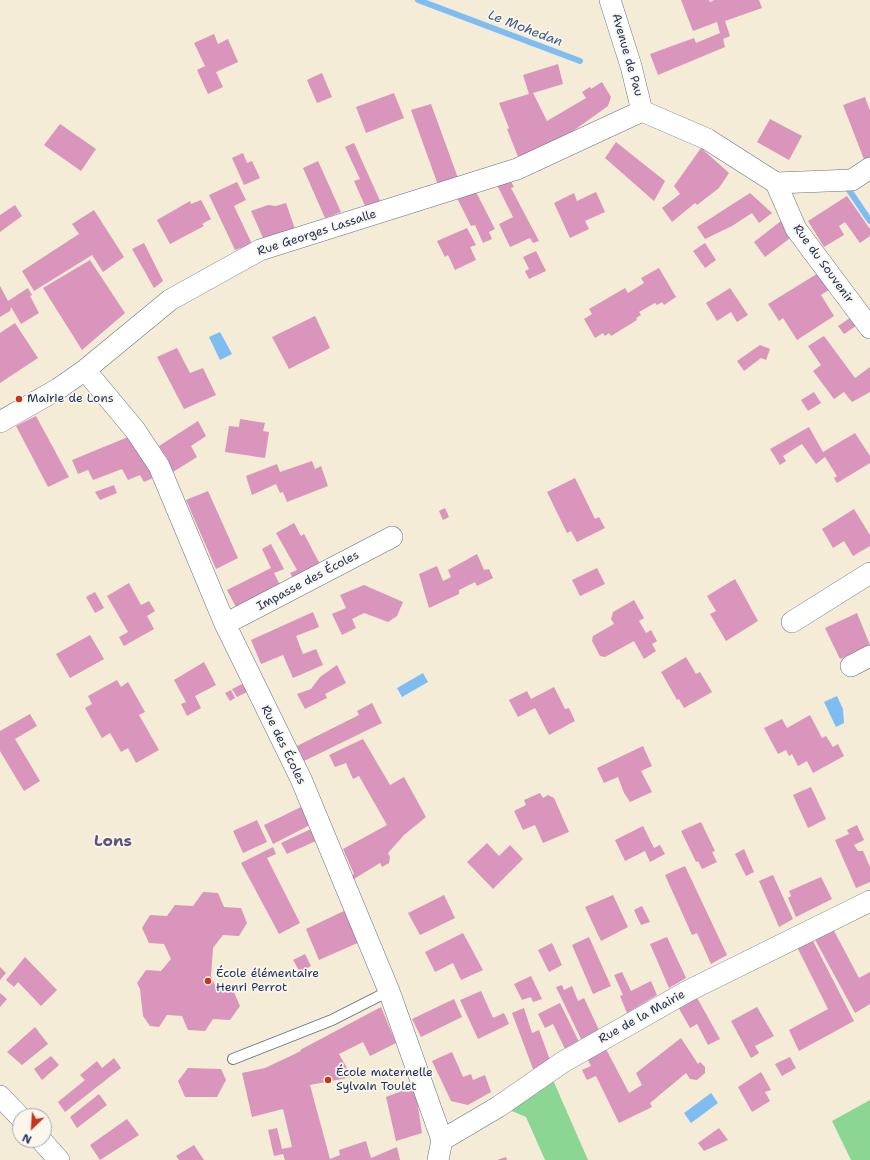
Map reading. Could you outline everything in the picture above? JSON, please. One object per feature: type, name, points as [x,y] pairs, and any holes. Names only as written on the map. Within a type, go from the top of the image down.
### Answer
[{"type":"street","name":"Avenue de Pau","points":[[610,0],[631,66],[642,111]]},
{"type":"street","points":[[642,111],[707,139],[776,183],[852,180],[870,168]]},
{"type":"street","name":"Rue Georges Lassalle","points":[[0,422],[58,389],[85,370],[170,300],[260,250],[517,169],[642,111]]},
{"type":"street","name":"Rue du Souvenir","points":[[776,183],[796,229],[870,328]]},
{"type":"street","name":"Rue des Écoles","points":[[85,370],[135,430],[159,466],[225,624],[301,779],[389,991],[440,1150]]},
{"type":"street","name":"Impasse des Écoles","points":[[225,624],[392,537]]},
{"type":"street","points":[[792,622],[870,573]]},
{"type":"street","points":[[851,666],[870,656]]},
{"type":"street","name":"Rue de la Mairie","points":[[440,1150],[562,1062],[688,991],[870,901]]},
{"type":"street","points":[[0,1096],[12,1109]]},
{"type":"street","points":[[48,1148],[59,1160]]},
{"type":"lane","points":[[233,1059],[332,1020],[389,991]]},
{"type":"green space","points":[[553,1080],[588,1160],[545,1160],[526,1117],[507,1109]]},
{"type":"green space","points":[[870,1100],[870,1160],[851,1160],[832,1121]]},
{"type":"water","points":[[220,332],[232,354],[220,360],[209,337]]},
{"type":"water","points":[[423,673],[428,682],[402,697],[397,688]]},
{"type":"water","points":[[837,696],[843,709],[844,723],[836,727],[824,702]]},
{"type":"water","points":[[711,1093],[718,1103],[691,1123],[684,1113]]},
{"type":"building","points":[[681,0],[709,0],[710,2],[714,0],[759,0],[762,8],[725,21],[730,36],[723,39],[725,47],[658,75],[650,54],[694,38],[696,43],[720,33],[717,22],[693,31]]},
{"type":"building","points":[[214,34],[218,44],[228,39],[238,62],[216,72],[223,87],[208,94],[197,70],[205,66],[194,43]]},
{"type":"building","points":[[558,64],[563,84],[533,93],[547,121],[586,98],[582,92],[590,87],[591,89],[602,82],[611,97],[608,106],[566,136],[519,159],[507,129],[509,128],[499,103],[529,94],[523,75]]},
{"type":"building","points":[[322,73],[332,97],[317,103],[307,80]]},
{"type":"building","points":[[394,93],[404,118],[366,133],[356,107]]},
{"type":"building","points":[[865,97],[870,111],[870,158],[865,162],[843,105]]},
{"type":"building","points":[[431,104],[458,178],[438,185],[411,110]]},
{"type":"building","points":[[770,119],[802,136],[789,160],[757,142]]},
{"type":"building","points":[[60,124],[96,149],[81,171],[44,145]]},
{"type":"building","points":[[616,142],[665,181],[654,201],[605,158]]},
{"type":"building","points":[[354,143],[381,203],[366,208],[354,181],[360,179],[345,147]]},
{"type":"building","points":[[701,148],[729,173],[719,188],[697,205],[695,203],[672,222],[662,208],[680,194],[674,186]]},
{"type":"building","points":[[243,153],[247,163],[252,161],[260,178],[244,185],[232,158]]},
{"type":"building","points":[[318,161],[341,212],[325,218],[303,168]]},
{"type":"building","points":[[510,180],[514,187],[511,188],[539,241],[533,243],[530,238],[510,247],[499,224],[513,217],[497,185]]},
{"type":"building","points":[[237,182],[246,200],[234,206],[252,244],[235,250],[209,195]]},
{"type":"building","points":[[476,192],[495,229],[489,232],[492,239],[483,243],[475,225],[471,226],[457,198]]},
{"type":"building","points":[[596,192],[605,212],[585,221],[589,229],[570,238],[554,203],[574,193],[577,201]]},
{"type":"building","points":[[750,193],[772,213],[759,223],[752,213],[732,226],[705,239],[697,227]]},
{"type":"building","points":[[847,196],[870,229],[870,236],[860,243],[845,222],[839,226],[844,235],[824,247],[808,221]]},
{"type":"building","points":[[201,200],[211,219],[202,224],[204,226],[170,244],[157,220],[190,201],[191,204]]},
{"type":"building","points":[[286,203],[295,229],[264,240],[251,211],[268,205],[276,206]]},
{"type":"building","points":[[15,205],[22,216],[0,232],[0,215]]},
{"type":"building","points":[[94,210],[124,257],[103,272],[92,255],[34,291],[22,271],[79,234],[72,224]]},
{"type":"building","points":[[781,221],[793,236],[765,257],[754,242]]},
{"type":"building","points":[[467,228],[476,245],[470,247],[476,260],[455,270],[448,255],[445,257],[437,241]]},
{"type":"building","points":[[144,243],[163,281],[154,288],[132,249]]},
{"type":"building","points":[[705,243],[716,260],[705,268],[693,251]]},
{"type":"building","points":[[536,251],[546,271],[529,279],[525,271],[529,269],[523,257]]},
{"type":"building","points":[[90,260],[125,313],[82,350],[43,288]]},
{"type":"building","points":[[659,268],[676,297],[664,305],[662,302],[657,305],[655,303],[639,312],[641,315],[636,318],[637,320],[611,336],[609,333],[605,336],[603,333],[595,338],[584,319],[592,314],[589,309],[625,288],[628,293],[644,283],[641,278]]},
{"type":"building","points":[[820,272],[832,288],[821,295],[834,316],[797,340],[783,318],[779,321],[768,304]]},
{"type":"building","points":[[0,286],[8,301],[28,288],[32,295],[30,296],[39,313],[21,324],[11,307],[10,311],[0,317]]},
{"type":"building","points":[[730,288],[748,315],[737,322],[731,312],[717,321],[706,303]]},
{"type":"building","points":[[315,316],[330,348],[289,369],[272,337]]},
{"type":"building","points":[[850,318],[856,326],[844,334],[838,326]]},
{"type":"building","points":[[15,323],[38,358],[0,383],[0,333]]},
{"type":"building","points":[[824,336],[855,378],[870,367],[870,392],[852,402],[844,392],[834,399],[813,371],[821,365],[808,346]]},
{"type":"building","points":[[760,345],[770,349],[766,360],[761,358],[744,371],[737,361]]},
{"type":"building","points":[[177,348],[190,373],[203,368],[216,395],[184,409],[157,357]]},
{"type":"building","points":[[814,392],[821,403],[808,411],[801,400]]},
{"type":"building","points":[[36,416],[69,477],[48,487],[16,426]]},
{"type":"building","points":[[240,419],[265,423],[263,431],[269,432],[265,458],[225,452],[229,426],[239,427]]},
{"type":"building","points":[[198,421],[206,436],[191,446],[197,457],[173,472],[167,458],[159,446]]},
{"type":"building","points":[[809,427],[823,452],[855,433],[870,456],[870,463],[837,483],[834,478],[837,476],[825,457],[816,464],[802,444],[783,456],[786,461],[780,465],[770,449]]},
{"type":"building","points":[[133,435],[155,477],[144,482],[140,475],[128,480],[122,469],[93,480],[88,470],[78,474],[72,460]]},
{"type":"building","points":[[312,461],[315,469],[321,466],[328,486],[287,502],[283,492],[280,493],[276,484],[252,495],[246,476],[277,464],[280,472]]},
{"type":"building","points":[[575,478],[595,519],[599,517],[605,528],[577,542],[571,531],[567,533],[547,492]]},
{"type":"building","points":[[114,485],[117,493],[100,500],[95,492]]},
{"type":"building","points":[[208,491],[238,558],[216,569],[186,500]]},
{"type":"building","points":[[445,508],[449,517],[443,520],[439,511]]},
{"type":"building","points":[[854,509],[870,535],[870,546],[853,556],[844,541],[833,548],[822,529]]},
{"type":"building","points":[[294,523],[301,536],[304,534],[321,566],[294,580],[290,573],[297,570],[276,533]]},
{"type":"building","points":[[271,544],[284,569],[274,573],[281,587],[237,609],[227,590],[271,568],[262,549]]},
{"type":"building","points":[[477,554],[484,570],[489,569],[493,578],[477,586],[475,582],[459,590],[459,594],[429,608],[419,574],[437,566],[443,581],[451,577],[448,570]]},
{"type":"building","points":[[597,568],[605,584],[580,596],[572,580]]},
{"type":"building","points":[[735,579],[758,621],[726,641],[710,614],[716,611],[707,596]]},
{"type":"building","points":[[129,583],[141,605],[149,601],[155,611],[147,616],[154,629],[124,646],[119,637],[128,632],[107,596]]},
{"type":"building","points":[[364,585],[403,602],[397,616],[388,622],[364,613],[352,619],[356,628],[342,635],[332,614],[346,608],[340,595]]},
{"type":"building","points":[[95,592],[104,608],[95,613],[86,597]]},
{"type":"building","points":[[634,600],[644,618],[639,621],[646,633],[651,630],[657,641],[652,644],[656,651],[644,659],[634,641],[605,657],[600,656],[592,641],[593,636],[614,624],[611,619],[613,612]]},
{"type":"building","points":[[313,612],[319,627],[296,636],[303,654],[316,649],[323,665],[293,678],[283,655],[261,664],[251,640]]},
{"type":"building","points":[[857,613],[870,645],[840,659],[825,628]]},
{"type":"building","points":[[90,635],[104,659],[70,678],[56,654]]},
{"type":"building","points":[[686,657],[696,674],[700,672],[712,692],[684,708],[679,699],[677,700],[661,672]]},
{"type":"building","points":[[204,662],[216,685],[195,696],[201,708],[187,716],[181,704],[186,702],[174,680]]},
{"type":"building","points":[[337,665],[346,683],[325,694],[327,698],[305,709],[297,694],[311,689],[320,677]]},
{"type":"building","points":[[117,680],[121,687],[128,682],[145,712],[139,715],[159,750],[136,763],[128,748],[121,752],[110,733],[102,738],[85,708],[92,704],[88,696]]},
{"type":"building","points":[[242,684],[247,692],[237,697],[232,689]]},
{"type":"building","points":[[554,687],[565,709],[569,708],[575,721],[549,735],[535,708],[518,717],[509,700],[527,691],[531,699]]},
{"type":"building","points":[[231,690],[235,698],[230,701],[225,693]]},
{"type":"building","points":[[372,703],[382,723],[304,761],[297,746],[359,715],[357,711]]},
{"type":"building","points":[[30,714],[37,726],[15,739],[40,781],[24,791],[0,751],[0,731]]},
{"type":"building","points":[[810,715],[822,738],[826,736],[833,747],[838,744],[844,756],[813,773],[807,761],[798,766],[792,754],[789,756],[786,750],[778,754],[764,728],[782,719],[787,728]]},
{"type":"building","points":[[363,739],[390,785],[404,777],[426,817],[404,835],[388,853],[390,857],[389,863],[382,867],[380,863],[354,879],[352,876],[354,874],[343,849],[387,825],[359,776],[353,779],[346,763],[335,767],[329,755]]},
{"type":"building","points":[[643,746],[652,766],[641,771],[652,792],[630,802],[624,793],[618,777],[604,783],[597,768]]},
{"type":"building","points":[[811,787],[826,819],[808,828],[793,795]]},
{"type":"building","points":[[540,793],[543,798],[548,795],[554,798],[569,832],[543,843],[535,825],[523,830],[514,811],[526,805],[524,800]]},
{"type":"building","points":[[303,806],[312,824],[273,844],[264,825]]},
{"type":"building","points":[[257,820],[267,842],[243,853],[233,831]]},
{"type":"building","points":[[701,822],[715,851],[712,852],[717,862],[702,869],[698,861],[696,862],[681,831]]},
{"type":"building","points":[[857,825],[864,840],[854,845],[858,851],[863,851],[870,867],[870,882],[856,888],[835,840],[849,834],[847,830]]},
{"type":"building","points":[[643,826],[654,848],[660,845],[665,854],[650,862],[645,851],[625,861],[615,840]]},
{"type":"building","points":[[313,828],[318,840],[287,854],[281,843]]},
{"type":"building","points":[[487,843],[499,856],[510,845],[523,859],[493,889],[467,862]]},
{"type":"building","points":[[273,847],[276,854],[267,858],[300,923],[279,934],[241,863]]},
{"type":"building","points":[[744,849],[754,872],[746,876],[735,854]]},
{"type":"building","points":[[685,866],[727,955],[711,964],[697,933],[692,935],[665,875]]},
{"type":"building","points":[[773,875],[793,919],[779,927],[759,881]]},
{"type":"building","points":[[821,877],[832,899],[796,917],[788,898],[791,896],[789,891]]},
{"type":"building","points":[[203,892],[218,893],[224,907],[241,908],[247,923],[239,936],[223,935],[213,948],[211,976],[217,990],[233,990],[240,1006],[230,1020],[213,1019],[205,1031],[188,1030],[182,1016],[167,1015],[159,1027],[150,1026],[143,1016],[140,989],[137,983],[146,970],[161,971],[171,959],[164,944],[149,943],[142,928],[150,915],[167,916],[175,905],[193,906]]},
{"type":"building","points":[[444,895],[455,918],[420,935],[408,913]]},
{"type":"building","points":[[613,895],[628,927],[601,941],[585,907]]},
{"type":"building","points":[[642,906],[650,922],[641,925],[634,910]]},
{"type":"building","points":[[348,909],[362,941],[319,960],[306,929]]},
{"type":"building","points":[[832,927],[859,978],[870,972],[870,1004],[855,1013],[813,936]]},
{"type":"building","points":[[463,933],[483,970],[461,980],[453,963],[435,972],[425,952]]},
{"type":"building","points":[[589,937],[611,986],[593,994],[572,945]]},
{"type":"building","points":[[667,937],[686,978],[669,988],[650,944]]},
{"type":"building","points":[[811,937],[854,1021],[799,1051],[789,1030],[828,1009],[796,945]]},
{"type":"building","points":[[552,943],[562,965],[549,972],[538,950]]},
{"type":"building","points":[[305,954],[311,966],[300,972],[293,960]]},
{"type":"building","points":[[25,957],[57,990],[41,1006],[18,982],[14,987],[6,980]]},
{"type":"building","points":[[0,967],[6,973],[0,980]]},
{"type":"building","points":[[622,972],[631,991],[651,981],[657,995],[627,1013],[620,996],[623,995],[614,975]]},
{"type":"building","points":[[531,976],[542,999],[533,1002],[531,997],[522,1000],[514,984]]},
{"type":"building","points":[[562,985],[564,990],[572,986],[578,1001],[584,998],[599,1030],[582,1041],[556,987]]},
{"type":"building","points":[[481,991],[493,1018],[504,1013],[509,1024],[478,1039],[460,1000]]},
{"type":"building","points":[[0,993],[7,999],[0,1007]]},
{"type":"building","points":[[695,994],[720,1039],[708,1045],[697,1024],[690,1028],[677,1005]]},
{"type":"building","points":[[454,999],[462,1017],[421,1037],[412,1019]]},
{"type":"building","points":[[560,1003],[579,1042],[566,1051],[553,1024],[545,1028],[538,1014]]},
{"type":"building","points":[[381,1007],[396,1043],[370,1056],[363,1042],[339,1054],[352,1077],[310,1085],[330,1159],[340,1155],[339,1150],[366,1141],[371,1158],[397,1147],[400,1160],[285,1160],[283,1154],[274,1156],[268,1130],[277,1128],[282,1149],[292,1147],[283,1109],[252,1117],[242,1073],[265,1068],[301,1051],[300,1050]]},
{"type":"building","points":[[757,1007],[774,1036],[755,1046],[759,1053],[751,1058],[731,1021]]},
{"type":"building","points":[[524,1008],[532,1033],[539,1030],[550,1060],[533,1069],[512,1013]]},
{"type":"building","points":[[35,1027],[48,1044],[22,1065],[7,1052]]},
{"type":"building","points":[[681,1038],[698,1064],[700,1062],[705,1067],[705,1073],[697,1080],[690,1079],[686,1073],[650,1103],[652,1107],[619,1123],[596,1076],[587,1080],[582,1070],[591,1066],[587,1058],[605,1047],[629,1093],[642,1085],[636,1073]]},
{"type":"building","points":[[452,1052],[463,1077],[471,1074],[473,1080],[485,1075],[491,1092],[468,1105],[451,1101],[432,1061]]},
{"type":"building","points":[[51,1056],[59,1065],[42,1080],[34,1069]]},
{"type":"building","points":[[790,1057],[796,1068],[782,1076],[775,1064]]},
{"type":"building","points":[[114,1058],[121,1068],[65,1112],[58,1102],[85,1080],[80,1075],[97,1061],[102,1068]]},
{"type":"building","points":[[188,1068],[221,1069],[226,1080],[217,1097],[185,1097],[178,1081]]},
{"type":"building","points":[[761,1072],[771,1090],[765,1092],[770,1101],[752,1112],[738,1087]]},
{"type":"building","points":[[415,1086],[422,1133],[396,1141],[386,1097]]},
{"type":"building","points":[[99,1094],[107,1105],[77,1128],[70,1117]]},
{"type":"building","points":[[127,1119],[139,1135],[100,1160],[90,1145]]},
{"type":"building","points":[[719,1128],[728,1140],[704,1151],[698,1143]]},
{"type":"building","points":[[194,1145],[204,1160],[179,1160],[176,1156]]},
{"type":"building","points":[[506,1157],[507,1160],[497,1160]]},
{"type":"waterway","name":"Le Mohedan","points":[[418,0],[580,61]]},
{"type":"waterway","name":"Le Mohedan","points":[[849,190],[870,221]]},
{"type":"place","name":"Mairie de Lons","points":[[19,399]]},
{"type":"place","name":"École élémentaire Henri Perrot","points":[[208,981]]},
{"type":"place","name":"École maternelle Sylvain Toulet","points":[[328,1080]]},
{"type":"district","name":"Lons","points":[[113,842]]}]
